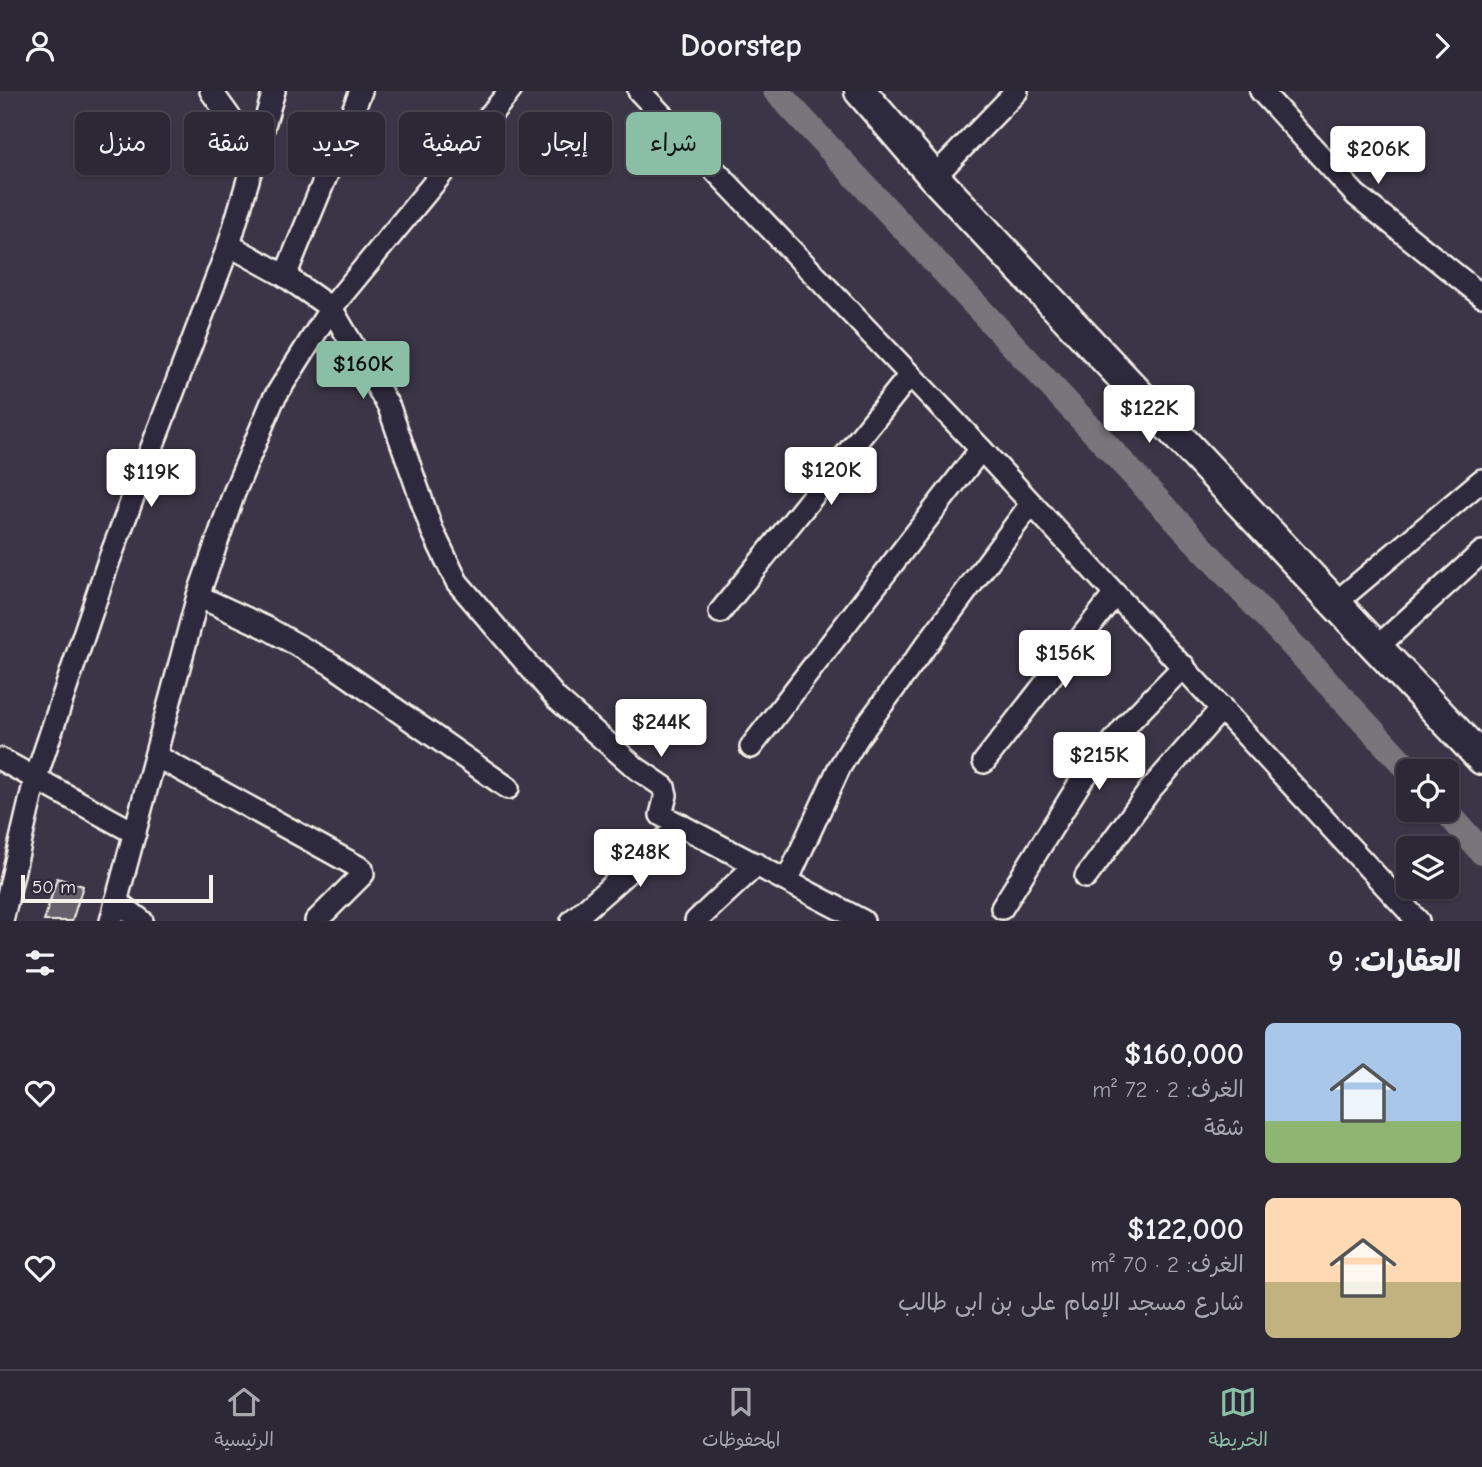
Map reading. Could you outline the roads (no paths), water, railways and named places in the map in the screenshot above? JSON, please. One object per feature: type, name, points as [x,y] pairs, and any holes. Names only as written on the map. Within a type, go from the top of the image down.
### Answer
[{"type":"street","points":[[211,91],[226,112]]},
{"type":"street","points":[[268,112],[274,91]]},
{"type":"street","points":[[285,276],[361,91]]},
{"type":"street","points":[[142,921],[114,911],[198,596],[234,493],[273,400],[331,308],[510,91]]},
{"type":"street","points":[[639,91],[981,449],[1418,921]]},
{"type":"street","points":[[860,91],[934,177],[1333,605],[1482,759]]},
{"type":"street","points":[[934,177],[1017,91]]},
{"type":"street","points":[[1261,91],[1356,195],[1482,296]]},
{"type":"street","points":[[2,921],[35,780],[108,563],[229,246],[251,175]]},
{"type":"street","points":[[229,246],[285,276],[331,308],[390,407],[432,530],[457,582],[556,699],[636,768],[664,787],[666,795],[661,815],[863,921]]},
{"type":"street","points":[[720,613],[910,375]]},
{"type":"street","points":[[751,747],[981,449]]},
{"type":"street","points":[[1333,605],[1482,480]]},
{"type":"street","points":[[787,881],[839,768],[858,737],[1031,504]]},
{"type":"street","points":[[1376,649],[1482,551]]},
{"type":"street","points":[[984,762],[1115,594]]},
{"type":"street","points":[[198,596],[267,628],[331,664],[508,788]]},
{"type":"street","points":[[1002,908],[1082,781],[1130,721],[1184,666]]},
{"type":"street","points":[[1086,877],[1150,790],[1222,708]]},
{"type":"street","points":[[156,756],[362,869],[363,874],[316,921]]},
{"type":"street","points":[[0,759],[135,833]]},
{"type":"street","points":[[572,921],[681,825]]},
{"type":"street","points":[[696,921],[757,864]]},
{"type":"waterway","points":[[776,91],[1399,759]]},
{"type":"waterway","points":[[1456,822],[1482,852]]}]
